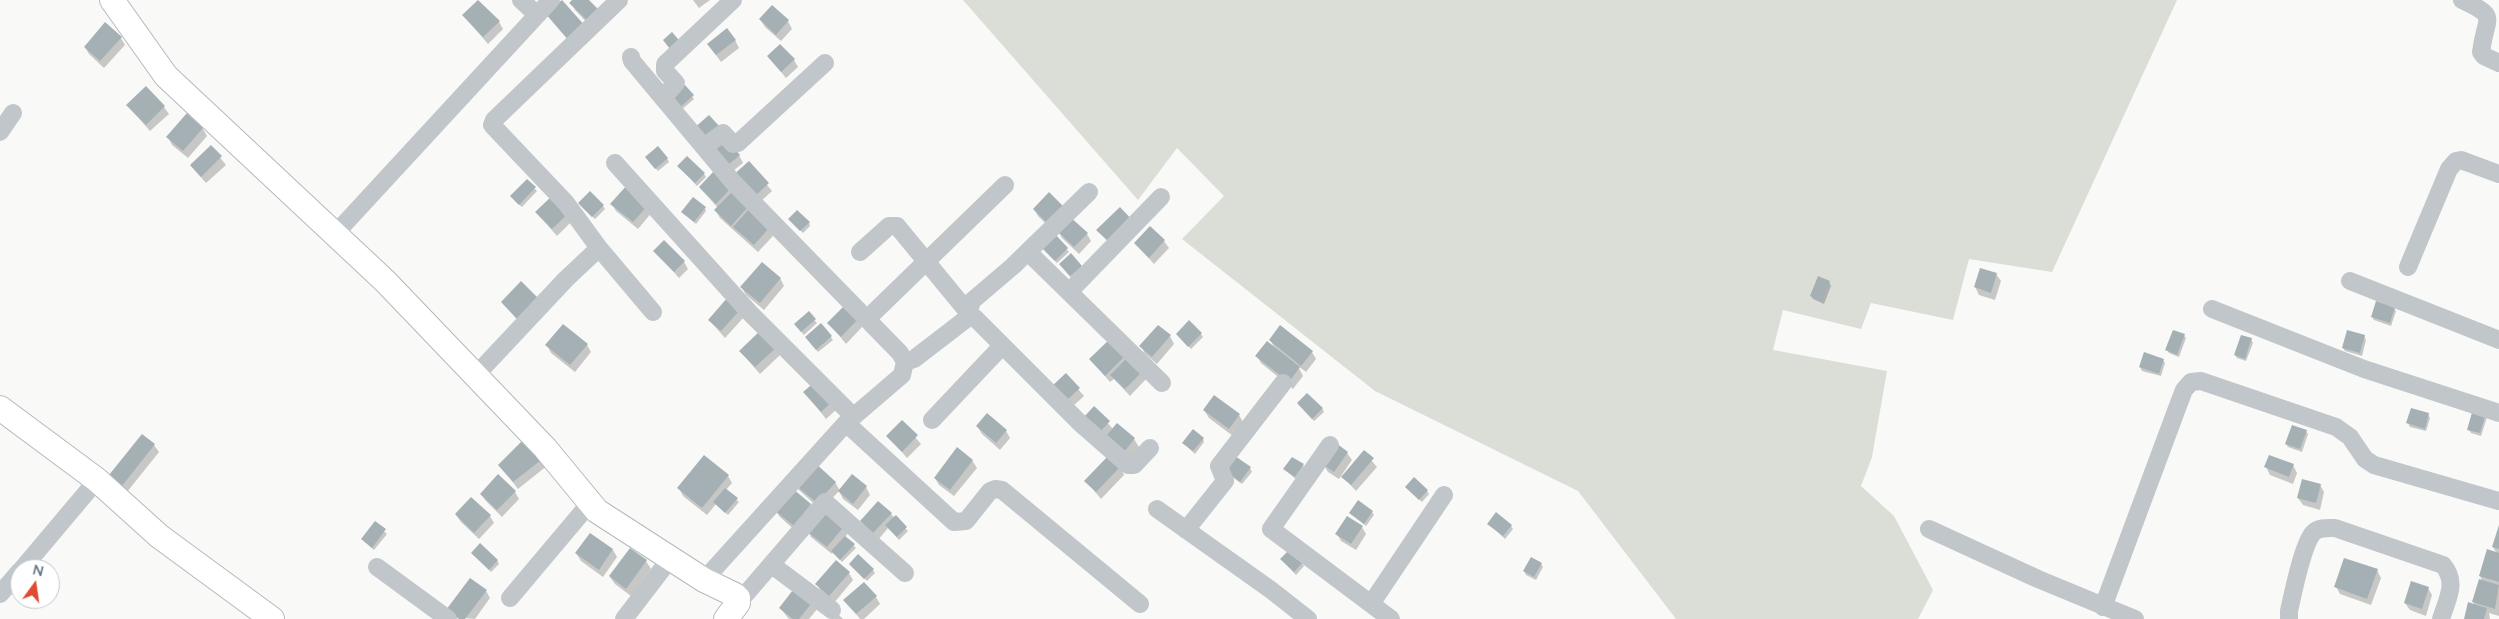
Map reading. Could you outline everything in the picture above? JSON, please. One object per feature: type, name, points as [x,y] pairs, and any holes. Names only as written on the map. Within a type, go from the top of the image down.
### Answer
[{"type":"street","points":[[112,0],[166,76],[385,281],[545,448],[590,503],[610,522],[704,580],[735,594],[738,598],[732,611]]},
{"type":"street","points":[[521,0],[537,15]]},
{"type":"street","points":[[335,234],[551,0]]},
{"type":"street","points":[[619,0],[494,120],[492,125],[566,203],[599,248],[653,312]]},
{"type":"street","points":[[663,98],[676,83],[665,71],[665,64],[733,0]]},
{"type":"street","points":[[2462,0],[2487,9],[2490,14],[2481,52],[2484,56],[2499,63]]},
{"type":"street","points":[[631,57],[632,61],[733,182],[900,353],[905,362],[902,375],[849,419],[704,580]]},
{"type":"street","points":[[704,147],[723,133],[734,144],[738,144],[825,63]]},
{"type":"street","points":[[0,132],[13,113]]},
{"type":"street","points":[[2408,267],[2449,169],[2456,161],[2461,160],[2499,174]]},
{"type":"street","points":[[615,163],[749,312],[849,419],[954,522],[966,521],[990,491],[995,489],[1002,490],[1140,604]]},
{"type":"street","points":[[867,319],[928,262],[1005,185]]},
{"type":"street","points":[[905,362],[914,359],[967,314],[972,301],[1028,252],[1089,192]]},
{"type":"street","points":[[1069,292],[1161,197]]},
{"type":"street","points":[[860,252],[893,225],[897,226],[928,262],[967,314],[975,318],[1080,423],[1128,465],[1134,465],[1150,448]]},
{"type":"street","points":[[475,376],[566,279],[599,248]]},
{"type":"street","points":[[1028,252],[1162,383]]},
{"type":"street","points":[[2350,281],[2499,340]]},
{"type":"street","points":[[2212,309],[2364,369],[2499,413]]},
{"type":"street","points":[[932,420],[1002,346]]},
{"type":"street","points":[[2103,607],[2184,390],[2191,382],[2201,381],[2336,427],[2350,437],[2365,459],[2374,465],[2499,501]]},
{"type":"street","points":[[1186,530],[1225,481],[1220,466],[1283,383]]},
{"type":"street","points":[[0,408],[97,480],[159,536],[272,619]]},
{"type":"street","points":[[1330,445],[1270,530],[1390,619]]},
{"type":"street","points":[[30,559],[97,480]]},
{"type":"street","points":[[1372,604],[1444,495]]},
{"type":"street","points":[[732,611],[825,502],[905,573]]},
{"type":"street","points":[[510,598],[590,503]]},
{"type":"street","points":[[1156,509],[1308,619]]},
{"type":"street","points":[[1929,528],[1999,562],[2135,619]]},
{"type":"street","points":[[2289,619],[2289,610],[2308,542],[2314,532],[2327,528],[2345,531],[2442,566],[2450,574],[2451,587],[2441,619]]},
{"type":"street","points":[[624,619],[670,559]]},
{"type":"street","points":[[772,564],[832,610]]},
{"type":"street","points":[[377,567],[448,619]]},
{"type":"street","points":[[0,594],[10,583]]},
{"type":"shaded area","points":[[963,0],[2177,0],[2052,272],[1969,259],[1953,320],[1871,303],[1861,329],[1783,310],[1773,350],[1887,371],[1872,457],[1861,486],[1894,516],[1933,590],[1918,619],[1676,619],[1578,491],[1375,391],[1182,239],[1224,196],[1177,148],[1138,200]]},
{"type":"building","points":[[478,0],[500,21],[483,37],[462,15]]},
{"type":"building","points":[[562,0],[586,27],[569,41],[545,13]]},
{"type":"building","points":[[572,0],[589,0],[600,11],[589,22],[569,3]]},
{"type":"building","points":[[772,5],[789,20],[776,35],[759,19]]},
{"type":"building","points":[[105,22],[122,37],[100,61],[84,47]]},
{"type":"building","points":[[727,28],[736,40],[716,55],[707,44]]},
{"type":"building","points":[[672,32],[683,45],[673,53],[663,40]]},
{"type":"building","points":[[780,44],[795,59],[781,72],[767,56]]},
{"type":"building","points":[[685,85],[694,95],[678,109],[669,99]]},
{"type":"building","points":[[146,86],[165,106],[146,125],[126,105]]},
{"type":"building","points":[[187,113],[203,128],[183,151],[166,137]]},
{"type":"building","points":[[709,115],[722,129],[705,144],[693,129]]},
{"type":"building","points":[[725,136],[740,155],[728,165],[713,146]]},
{"type":"building","points":[[211,145],[222,156],[201,177],[190,165]]},
{"type":"building","points":[[658,146],[668,158],[655,169],[645,157]]},
{"type":"building","points":[[687,156],[705,173],[695,183],[677,166]]},
{"type":"building","points":[[749,161],[769,183],[752,199],[732,176]]},
{"type":"building","points":[[715,170],[732,187],[716,204],[699,187]]},
{"type":"building","points":[[527,179],[536,187],[519,205],[510,196]]},
{"type":"building","points":[[628,184],[650,203],[633,222],[610,204]]},
{"type":"building","points":[[590,191],[604,205],[592,217],[578,203]]},
{"type":"building","points":[[733,191],[749,206],[731,226],[714,210]]},
{"type":"building","points":[[1049,192],[1066,209],[1049,225],[1033,209]]},
{"type":"building","points":[[553,195],[570,212],[552,229],[535,212]]},
{"type":"building","points":[[693,197],[706,207],[694,222],[681,212]]},
{"type":"building","points":[[1120,207],[1134,222],[1111,244],[1096,230]]},
{"type":"building","points":[[749,209],[770,227],[754,245],[733,227]]},
{"type":"building","points":[[797,210],[810,222],[800,231],[788,219]]},
{"type":"building","points":[[1069,216],[1088,233],[1074,247],[1056,230]]},
{"type":"building","points":[[1150,226],[1165,240],[1149,258],[1134,243]]},
{"type":"building","points":[[1055,234],[1068,248],[1055,261],[1041,247]]},
{"type":"building","points":[[664,240],[685,261],[674,272],[653,251]]},
{"type":"building","points":[[1071,253],[1082,266],[1070,276],[1059,264]]},
{"type":"building","points":[[762,262],[781,278],[760,303],[740,287]]},
{"type":"building","points":[[1980,268],[1997,273],[1991,293],[1974,287]]},
{"type":"building","points":[[1818,276],[1830,281],[1822,301],[1810,296]]},
{"type":"building","points":[[521,281],[538,298],[517,319],[501,302]]},
{"type":"building","points":[[728,297],[741,309],[721,331],[708,320]]},
{"type":"building","points":[[2376,301],[2395,307],[2390,323],[2371,317]]},
{"type":"building","points":[[844,306],[858,319],[841,337],[827,323]]},
{"type":"building","points":[[809,311],[816,319],[801,332],[794,324]]},
{"type":"building","points":[[1189,320],[1202,333],[1188,347],[1176,334]]},
{"type":"building","points":[[821,323],[832,336],[816,350],[805,337]]},
{"type":"building","points":[[563,324],[588,344],[570,365],[545,345]]},
{"type":"building","points":[[1158,325],[1171,335],[1152,357],[1139,346]]},
{"type":"building","points":[[1280,325],[1313,351],[1301,366],[1269,340]]},
{"type":"building","points":[[761,330],[777,347],[755,367],[739,351]]},
{"type":"building","points":[[2173,330],[2185,334],[2177,355],[2165,350]]},
{"type":"building","points":[[2347,330],[2365,335],[2360,353],[2342,348]]},
{"type":"building","points":[[2241,335],[2252,338],[2245,359],[2234,355]]},
{"type":"building","points":[[1111,338],[1127,354],[1105,376],[1089,359]]},
{"type":"building","points":[[1267,341],[1300,367],[1289,382],[1255,356]]},
{"type":"building","points":[[2144,352],[2164,359],[2159,374],[2139,367]]},
{"type":"building","points":[[1129,356],[1144,370],[1125,389],[1110,375]]},
{"type":"building","points":[[1066,373],[1080,388],[1066,401],[1052,386]]},
{"type":"building","points":[[816,381],[833,401],[821,412],[803,392]]},
{"type":"building","points":[[1307,393],[1323,408],[1312,419],[1297,403]]},
{"type":"building","points":[[1214,395],[1240,414],[1229,429],[1203,410]]},
{"type":"building","points":[[1094,406],[1110,421],[1099,433],[1083,418]]},
{"type":"building","points":[[2411,408],[2429,413],[2425,429],[2406,423]]},
{"type":"building","points":[[2473,409],[2486,413],[2480,433],[2467,430]]},
{"type":"building","points":[[987,413],[1007,430],[996,443],[976,426]]},
{"type":"building","points":[[902,420],[918,435],[902,452],[886,436]]},
{"type":"building","points":[[1117,423],[1135,438],[1125,451],[1106,436]]},
{"type":"building","points":[[2292,425],[2307,430],[2300,449],[2285,444]]},
{"type":"building","points":[[1193,429],[1204,438],[1193,451],[1182,443]]},
{"type":"building","points":[[142,434],[155,444],[122,486],[109,475]]},
{"type":"building","points":[[525,438],[545,457],[513,482],[498,465]]},
{"type":"building","points":[[1336,443],[1348,452],[1334,472],[1322,464]]},
{"type":"building","points":[[957,447],[973,460],[950,490],[934,478]]},
{"type":"building","points":[[1364,450],[1374,458],[1351,485],[1341,477]]},
{"type":"building","points":[[704,455],[729,475],[702,508],[677,488]]},
{"type":"building","points":[[1109,455],[1121,466],[1096,492],[1084,481]]},
{"type":"building","points":[[2269,455],[2294,464],[2289,477],[2264,467]]},
{"type":"building","points":[[1235,456],[1251,467],[1240,482],[1225,470]]},
{"type":"building","points":[[1292,457],[1304,464],[1295,477],[1283,469]]},
{"type":"building","points":[[813,461],[836,482],[817,503],[793,483]]},
{"type":"building","points":[[498,474],[516,491],[497,510],[480,494]]},
{"type":"building","points":[[852,474],[867,486],[853,504],[838,491]]},
{"type":"building","points":[[1414,477],[1428,490],[1419,500],[1405,487]]},
{"type":"building","points":[[2302,479],[2321,484],[2316,503],[2297,498]]},
{"type":"building","points":[[725,488],[738,498],[725,513],[713,502]]},
{"type":"building","points":[[792,488],[811,504],[794,526],[774,510]]},
{"type":"building","points":[[471,497],[491,515],[474,533],[455,514]]},
{"type":"building","points":[[1358,500],[1373,511],[1364,524],[1349,513]]},
{"type":"building","points":[[878,501],[892,513],[873,533],[860,521]]},
{"type":"building","points":[[824,506],[846,524],[827,547],[805,530]]},
{"type":"building","points":[[1496,512],[1512,525],[1503,536],[1487,524]]},
{"type":"building","points":[[896,515],[907,527],[897,537],[885,525]]},
{"type":"building","points":[[1347,516],[1363,526],[1351,544],[1335,534]]},
{"type":"building","points":[[375,521],[386,529],[372,548],[361,539]]},
{"type":"building","points":[[2499,525],[2499,549],[2492,547]]},
{"type":"building","points":[[590,533],[613,549],[599,570],[575,553]]},
{"type":"building","points":[[845,536],[855,544],[840,560],[831,551]]},
{"type":"building","points":[[480,543],[498,560],[489,570],[471,553]]},
{"type":"building","points":[[630,548],[647,560],[626,589],[609,576]]},
{"type":"building","points":[[1290,549],[1303,562],[1294,572],[1280,559]]},
{"type":"building","points":[[2487,549],[2499,553],[2499,582],[2479,576]]},
{"type":"building","points":[[858,554],[874,569],[864,579],[849,564]]},
{"type":"building","points":[[1531,557],[1542,563],[1534,577],[1523,571]]},
{"type":"building","points":[[2344,558],[2378,569],[2367,599],[2334,587]]},
{"type":"building","points":[[836,560],[850,572],[829,596],[815,584]]},
{"type":"building","points":[[470,578],[487,590],[465,619],[459,619],[446,610]]},
{"type":"building","points":[[2479,579],[2499,585],[2495,609],[2472,602]]},
{"type":"building","points":[[2411,581],[2429,587],[2422,609],[2404,603]]},
{"type":"building","points":[[864,582],[877,596],[856,614],[843,600]]},
{"type":"building","points":[[796,586],[814,600],[799,619],[793,619],[779,608]]},
{"type":"building","points":[[2468,602],[2487,608],[2484,619],[2464,619]]}]
